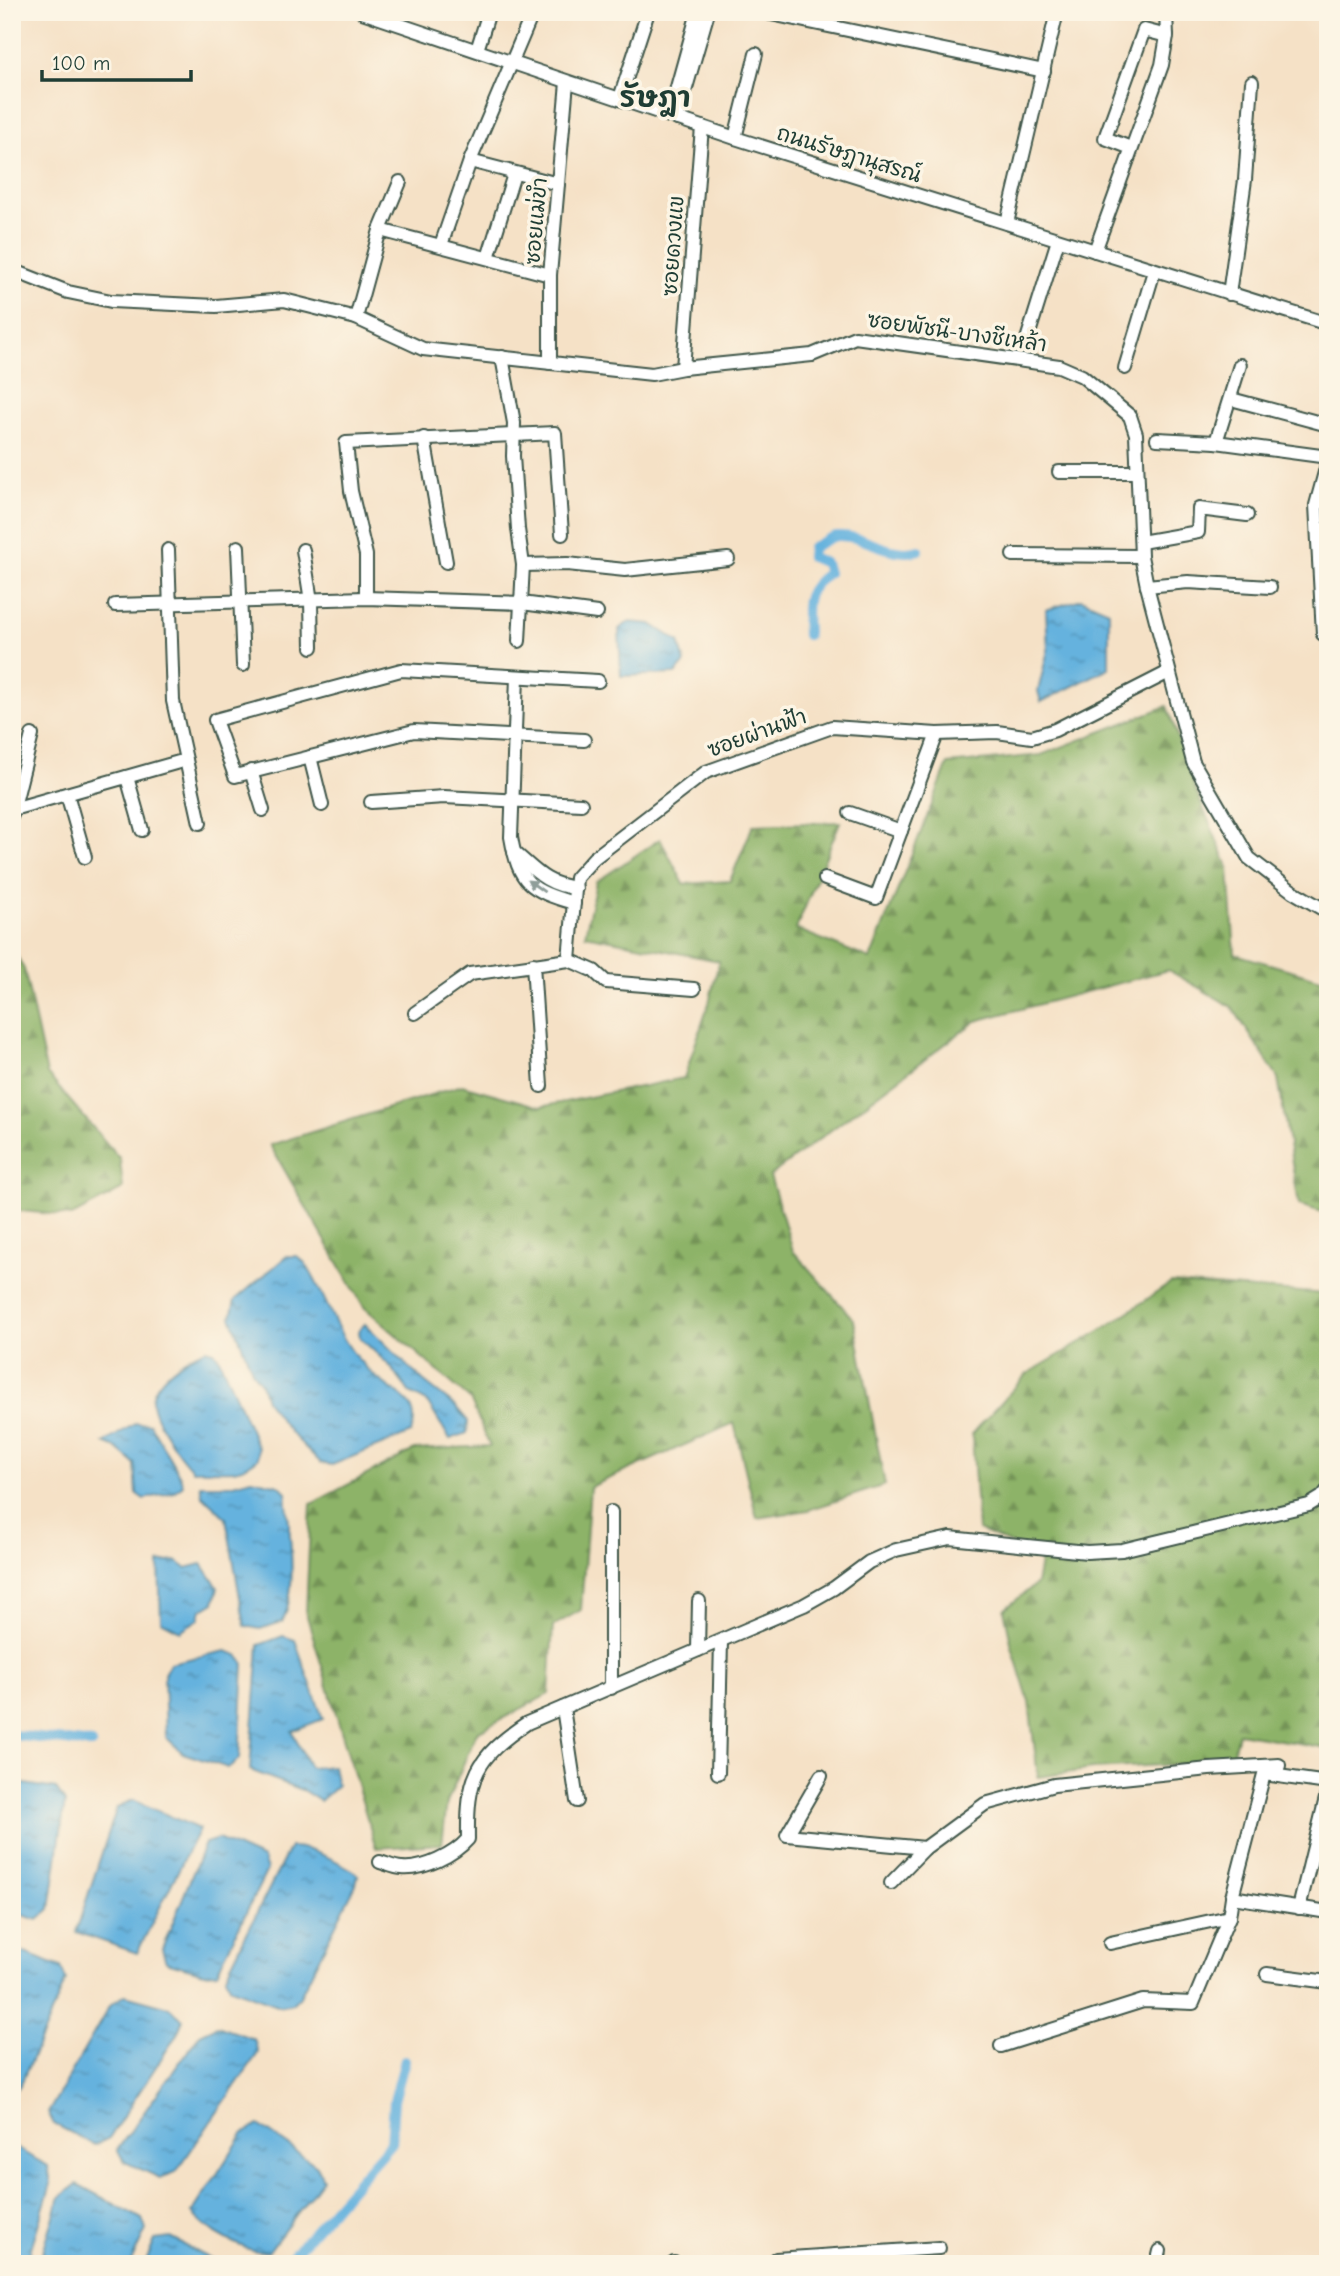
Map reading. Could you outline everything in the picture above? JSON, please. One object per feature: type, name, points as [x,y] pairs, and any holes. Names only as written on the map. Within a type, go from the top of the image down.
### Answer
[{"type":"street","name":"ถนนรัษฎานุสรณ์","points":[[362,12],[391,17],[512,63],[735,138],[1328,324]]},
{"type":"street","points":[[477,50],[489,12]]},
{"type":"street","points":[[441,245],[470,162],[533,12]]},
{"type":"street","points":[[620,99],[648,12]]},
{"type":"street","points":[[673,117],[698,12]]},
{"type":"street","points":[[673,117],[708,12]]},
{"type":"street","points":[[772,12],[771,14],[1044,71]]},
{"type":"street","points":[[1007,223],[1057,12]]},
{"type":"street","points":[[1095,251],[1162,65],[1167,36],[1166,12]]},
{"type":"street","points":[[1131,148],[1104,138],[1144,30],[1167,36]]},
{"type":"street","points":[[735,138],[756,54]]},
{"type":"street","name":"ซอยแม่ขำ","points":[[550,363],[550,275],[567,82]]},
{"type":"street","points":[[1229,294],[1245,180],[1252,82]]},
{"type":"street","name":"ซอยดวงแข","points":[[683,368],[702,127]]},
{"type":"street","points":[[470,162],[558,184]]},
{"type":"street","points":[[488,258],[513,174]]},
{"type":"street","points":[[356,318],[380,230],[400,182]]},
{"type":"street","points":[[380,230],[550,275]]},
{"type":"street","points":[[1025,346],[1058,240]]},
{"type":"street","name":"ซอยพัชนี-บางชีเหล้า","points":[[12,270],[68,292],[111,301],[216,306],[284,300],[356,318],[423,349],[652,374],[683,368],[811,355],[855,337],[1059,366],[1082,376],[1130,416],[1136,434],[1141,556],[1194,762],[1245,852],[1260,868],[1328,912]]},
{"type":"street","points":[[1125,368],[1154,271]]},
{"type":"street","points":[[502,357],[514,423],[513,456],[523,565],[519,641]]},
{"type":"street","points":[[1216,442],[1240,365]]},
{"type":"street","points":[[1231,399],[1328,425]]},
{"type":"street","points":[[366,598],[366,555],[351,491],[346,443],[555,433],[562,534]]},
{"type":"street","points":[[424,438],[446,562]]},
{"type":"street","points":[[1157,439],[1216,442],[1328,459],[1322,507],[1322,635],[1328,636]]},
{"type":"street","points":[[1059,472],[1137,472]]},
{"type":"street","points":[[1141,542],[1198,532],[1199,509],[1247,515]]},
{"type":"street","points":[[238,547],[243,665]]},
{"type":"street","points":[[303,550],[311,601],[312,647]]},
{"type":"street","points":[[167,551],[173,701],[200,823]]},
{"type":"street","points":[[1013,555],[1141,556]]},
{"type":"street","points":[[523,565],[567,564],[625,570],[728,559]]},
{"type":"street","points":[[1147,586],[1188,582],[1270,587]]},
{"type":"street","points":[[115,605],[366,598],[522,603],[597,613]]},
{"type":"street","points":[[584,740],[414,731],[235,776],[215,720],[401,670],[598,681]]},
{"type":"street","name":"ซอยผ่านฟ้า","points":[[569,960],[576,878],[594,859],[706,772],[832,727],[937,734],[997,732],[1032,737],[1055,730],[1169,672]]},
{"type":"street","points":[[517,677],[511,836],[518,869],[528,881],[551,896],[574,903]]},
{"type":"street","points":[[825,879],[876,898],[937,734]]},
{"type":"street","points":[[12,816],[32,735]]},
{"type":"street","points":[[310,757],[322,806]]},
{"type":"street","points":[[13,808],[186,760]]},
{"type":"street","points":[[251,772],[263,810]]},
{"type":"street","points":[[127,777],[142,830]]},
{"type":"street","points":[[67,794],[85,857]]},
{"type":"street","points":[[371,802],[444,797],[581,804]]},
{"type":"street","points":[[849,813],[901,831]]},
{"type":"street","points":[[514,852],[545,879],[559,886],[576,888]]},
{"type":"street","points":[[420,1009],[470,974],[569,960],[594,971],[606,982],[694,989]]},
{"type":"street","points":[[533,964],[541,1086]]},
{"type":"street","points":[[380,1862],[403,1869],[436,1862],[459,1850],[468,1839],[467,1807],[473,1776],[502,1740],[527,1723],[804,1605],[834,1588],[869,1562],[896,1550],[950,1538],[1087,1552],[1122,1550],[1309,1504],[1328,1490]]},
{"type":"street","points":[[611,1512],[611,1688]]},
{"type":"street","points":[[698,1650],[699,1601]]},
{"type":"street","points":[[718,1773],[721,1641]]},
{"type":"street","points":[[564,1708],[577,1801]]},
{"type":"street","points":[[891,1883],[925,1848],[985,1804],[1054,1785],[1209,1769],[1279,1765],[1277,1775]]},
{"type":"street","points":[[1001,2046],[1143,2001],[1192,2003],[1228,1917],[1264,1774],[1328,1783]]},
{"type":"street","points":[[821,1776],[787,1835],[925,1848]]},
{"type":"street","points":[[1299,1908],[1328,1790]]},
{"type":"street","points":[[1232,1896],[1328,1912]]},
{"type":"street","points":[[1110,1943],[1228,1917]]},
{"type":"street","points":[[1267,1974],[1328,1982]]},
{"type":"street","points":[[777,2264],[776,2259],[879,2259],[939,2248]]},
{"type":"green space","points":[[1167,706],[1196,791],[1229,869],[1235,954],[1328,981],[1328,1214],[1299,1205],[1278,1078],[1232,1007],[1168,970],[976,1021],[770,1176],[793,1251],[854,1320],[885,1485],[808,1510],[757,1518],[734,1423],[590,1487],[581,1610],[553,1626],[549,1694],[477,1732],[447,1802],[442,1844],[376,1848],[306,1613],[311,1504],[414,1450],[490,1446],[470,1399],[364,1307],[270,1145],[462,1085],[540,1107],[684,1078],[709,1003],[719,961],[585,935],[596,882],[660,839],[684,884],[730,881],[753,825],[840,822],[796,929],[870,959],[948,764],[1041,755]]},
{"type":"green space","points":[[12,948],[24,969],[47,1074],[120,1159],[123,1189],[72,1216],[12,1210]]},
{"type":"green space","points":[[1171,1283],[1328,1294],[1328,1748],[1238,1733],[1231,1761],[1093,1769],[1038,1777],[1029,1702],[1004,1610],[1036,1584],[1041,1557],[978,1530],[972,1434],[1027,1374],[1100,1331]]},
{"type":"water","points":[[1081,599],[1109,611],[1109,668],[1041,702],[1038,691],[1048,650],[1046,610]]},
{"type":"water","points":[[629,622],[651,624],[679,642],[685,663],[675,674],[621,676],[619,629]]},
{"type":"water","points":[[287,1256],[297,1256],[305,1263],[343,1337],[358,1359],[411,1407],[414,1423],[411,1433],[332,1465],[321,1463],[289,1431],[266,1400],[231,1317],[235,1300]]},
{"type":"water","points":[[365,1324],[423,1381],[455,1406],[468,1421],[467,1433],[450,1439],[427,1402],[410,1393],[389,1365],[360,1338],[359,1330]]},
{"type":"water","points":[[206,1349],[214,1351],[219,1358],[258,1448],[258,1458],[243,1468],[193,1470],[167,1436],[153,1407],[154,1392],[165,1376],[182,1362]]},
{"type":"water","points":[[136,1423],[150,1424],[180,1476],[183,1485],[174,1492],[144,1499],[137,1494],[135,1464],[116,1448],[104,1443]]},
{"type":"water","points":[[252,1479],[279,1485],[286,1492],[292,1558],[290,1592],[282,1622],[260,1629],[245,1626],[226,1518],[202,1495],[200,1485],[229,1485]]},
{"type":"water","points":[[176,1561],[186,1568],[202,1564],[218,1588],[214,1602],[201,1610],[199,1619],[180,1631],[161,1621],[159,1563]]},
{"type":"water","points":[[283,1636],[295,1640],[323,1719],[292,1731],[310,1768],[333,1766],[337,1786],[320,1801],[304,1791],[250,1770],[259,1645]]},
{"type":"water","points":[[226,1651],[238,1655],[244,1664],[239,1759],[228,1768],[183,1753],[166,1737],[164,1674],[170,1663]]},
{"type":"water","points":[[12,1782],[56,1789],[65,1802],[50,1909],[38,1920],[12,1912]]},
{"type":"water","points":[[133,1800],[199,1829],[137,1953],[76,1932],[117,1807]]},
{"type":"water","points":[[218,1839],[263,1859],[267,1870],[217,1972],[204,1973],[166,1962],[162,1949],[205,1843]]},
{"type":"water","points":[[290,1847],[326,1856],[358,1875],[300,1996],[292,2004],[280,2006],[231,1988],[225,1977]]},
{"type":"water","points":[[12,1948],[61,1967],[66,1980],[20,2086],[12,2093]]},
{"type":"water","points":[[125,1995],[169,2007],[183,2020],[176,2036],[109,2138],[95,2145],[54,2124],[48,2113],[110,2005]]},
{"type":"water","points":[[217,2026],[254,2039],[258,2053],[176,2172],[160,2178],[125,2162],[117,2150],[200,2034]]},
{"type":"water","points":[[259,2125],[317,2166],[323,2179],[268,2252],[249,2249],[227,2239],[192,2213],[243,2134]]},
{"type":"water","points":[[12,2146],[48,2166],[51,2184],[26,2264],[12,2264]]},
{"type":"water","points":[[77,2184],[142,2219],[146,2230],[130,2264],[39,2264],[60,2197]]},
{"type":"water","points":[[171,2238],[220,2264],[145,2264],[155,2240]]},
{"type":"waterway","points":[[807,635],[806,607],[809,593],[828,573],[825,563],[811,557],[812,548],[827,539],[847,536],[898,551],[919,550]]},
{"type":"waterway","points":[[12,1735],[92,1744]]},
{"type":"waterway","points":[[285,2264],[391,2143],[394,2101],[405,2060]]},
{"type":"district","name":"รัษฎา","points":[[655,98]]}]
